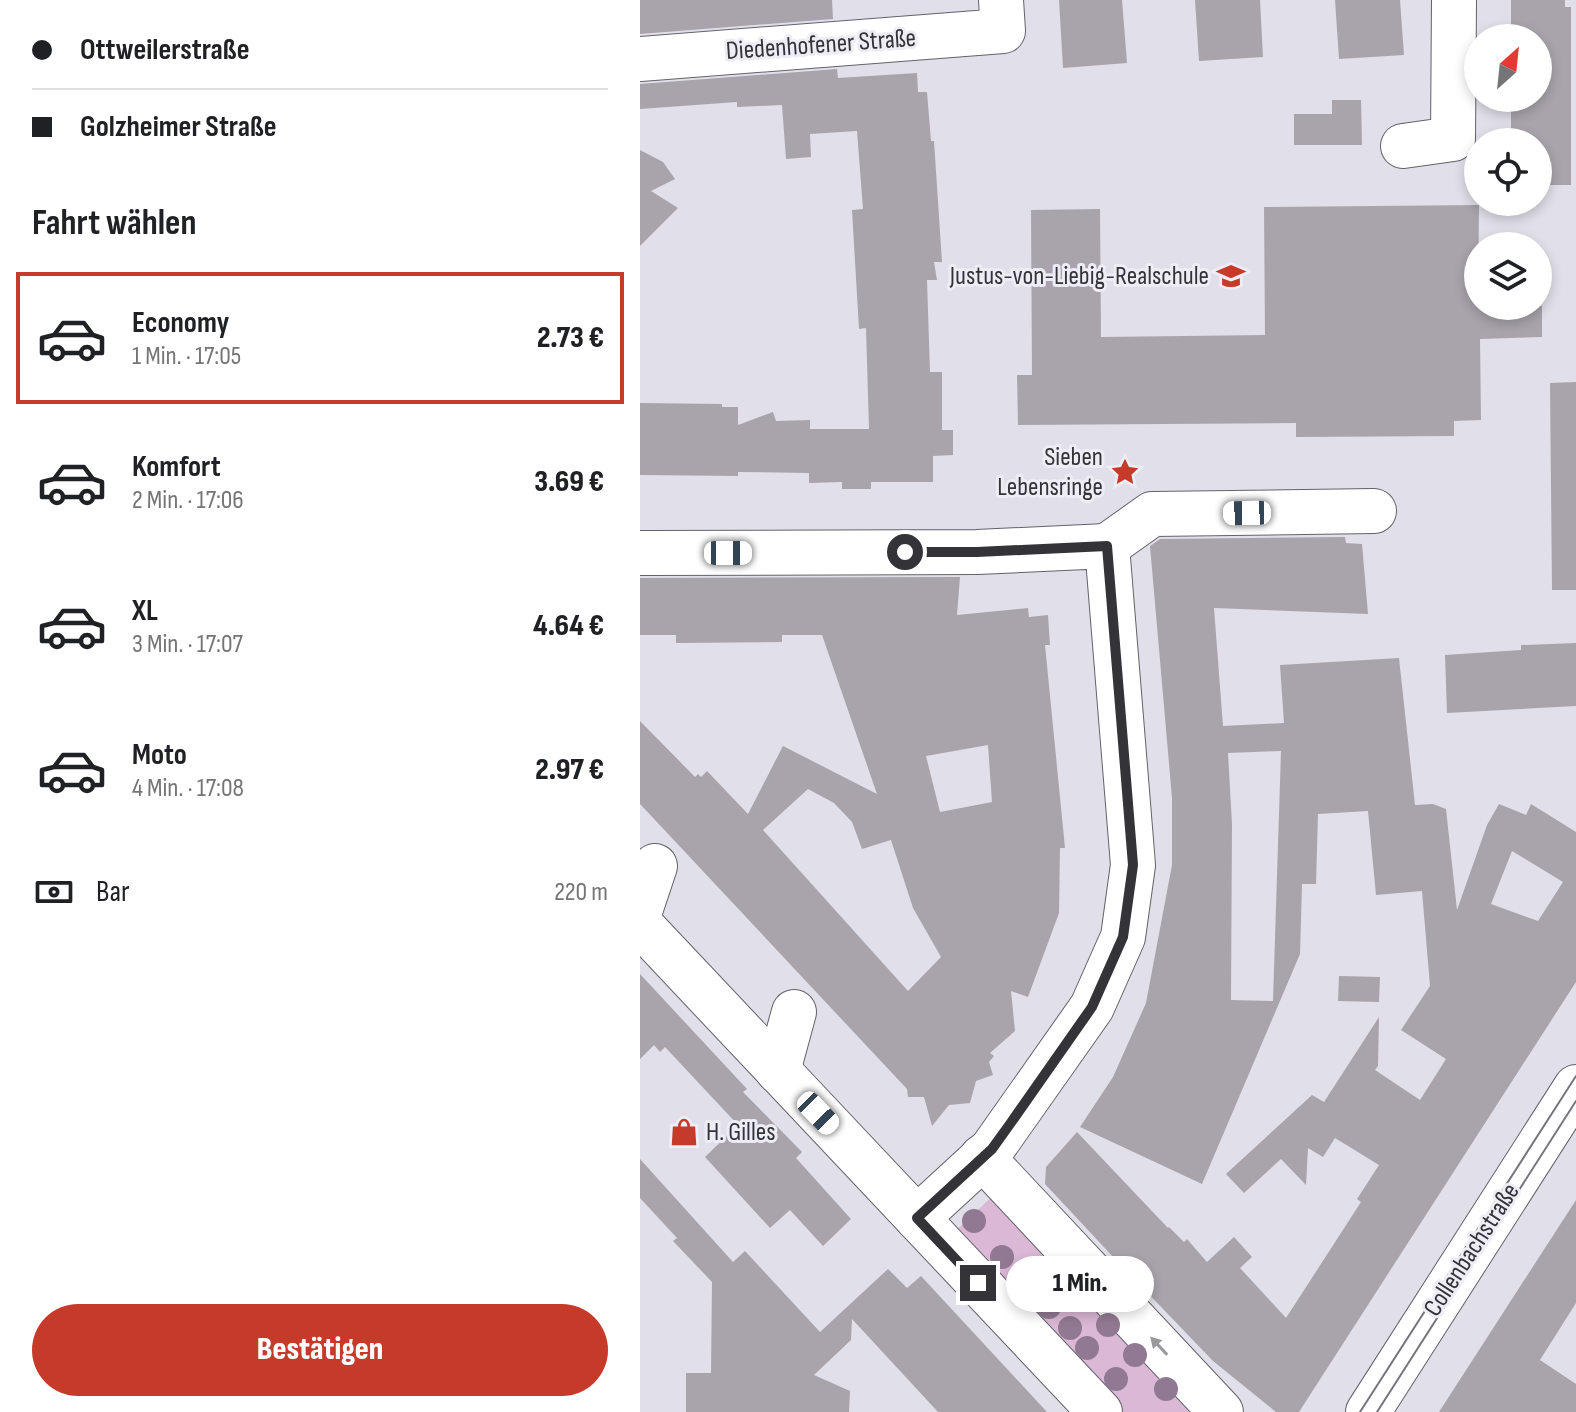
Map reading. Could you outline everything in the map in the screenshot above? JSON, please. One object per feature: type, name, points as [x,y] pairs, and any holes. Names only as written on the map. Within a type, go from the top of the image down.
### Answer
[{"type":"street","points":[[1403,146],[1453,139],[1454,0]]},
{"type":"street","name":"Diedenhofener Straße","points":[[640,59],[1002,15]]},
{"type":"street","points":[[640,553],[977,552],[1107,546],[1152,514],[1374,511]]},
{"type":"street","points":[[917,1218],[992,1149],[1092,1007],[1123,937],[1133,865],[1107,546]]},
{"type":"street","points":[[640,911],[655,866]]},
{"type":"street","points":[[640,924],[1100,1412]]},
{"type":"street","points":[[778,1071],[794,1012]]},
{"type":"street","name":"Collenbachstraße","points":[[1368,1412],[1576,1087]]},
{"type":"street","points":[[982,1157],[1221,1412]]},
{"type":"shaded area","points":[[997,1192],[1203,1412],[1115,1412],[950,1236]]},
{"type":"building","points":[[640,0],[832,0],[833,19],[640,34]]},
{"type":"building","points":[[1059,0],[1122,0],[1127,63],[1063,68]]},
{"type":"building","points":[[1195,0],[1260,0],[1263,57],[1199,61]]},
{"type":"building","points":[[1335,0],[1400,0],[1404,55],[1339,59]]},
{"type":"building","points":[[1511,0],[1565,0],[1565,7],[1571,7],[1571,185],[1552,185],[1552,128],[1511,128],[1511,112],[1552,112],[1552,24],[1511,24]]},
{"type":"building","points":[[837,69],[838,78],[917,73],[918,92],[927,92],[931,141],[934,141],[942,262],[934,262],[937,280],[927,280],[930,372],[942,372],[942,430],[953,430],[953,455],[933,456],[933,482],[871,482],[871,489],[842,489],[842,482],[809,483],[809,473],[640,475],[640,403],[738,407],[738,425],[773,412],[776,421],[810,420],[810,429],[869,429],[866,328],[859,329],[852,210],[863,209],[857,131],[810,134],[811,157],[786,159],[782,105],[737,107],[737,102],[640,109],[640,84]]},
{"type":"building","points":[[1332,100],[1361,100],[1362,145],[1294,145],[1294,114],[1332,114]]},
{"type":"building","points":[[640,150],[663,162],[675,179],[651,191],[678,208],[640,246]]},
{"type":"building","points":[[1464,205],[1464,216],[1479,216],[1479,232],[1464,232],[1464,320],[1542,320],[1542,337],[1480,339],[1481,420],[1454,421],[1454,436],[1296,437],[1296,423],[1018,425],[1017,375],[1032,375],[1031,210],[1100,209],[1101,337],[1265,335],[1264,207]]},
{"type":"building","points":[[1576,382],[1576,590],[1552,590],[1550,383]]},
{"type":"building","points":[[1345,537],[1346,543],[1362,544],[1368,614],[1214,608],[1223,726],[1284,723],[1280,665],[1399,658],[1415,805],[1433,804],[1446,809],[1457,910],[1487,825],[1499,804],[1526,815],[1531,804],[1576,832],[1576,982],[1299,1412],[1276,1412],[1213,1361],[1045,1184],[1046,1167],[1077,1132],[1168,1228],[1184,1242],[1187,1239],[1207,1262],[1234,1237],[1252,1257],[1240,1268],[1286,1318],[1361,1202],[1357,1199],[1379,1165],[1335,1138],[1323,1157],[1308,1148],[1306,1185],[1281,1159],[1244,1193],[1226,1174],[1312,1095],[1324,1102],[1379,1017],[1378,1066],[1375,1070],[1420,1100],[1446,1059],[1401,1030],[1430,986],[1422,891],[1376,895],[1368,811],[1318,814],[1316,884],[1302,884],[1300,954],[1202,1184],[1080,1127],[1113,1077],[1146,1003],[1172,865],[1172,798],[1150,546],[1160,539]],"holes":[[[1281,751],[1273,1001],[1231,1000],[1232,824],[1228,753]],[[1512,851],[1563,882],[1538,921],[1491,904]]]},
{"type":"building","points":[[960,577],[957,615],[1028,608],[1029,617],[1048,615],[1050,645],[1045,645],[1065,848],[1060,848],[1059,913],[1028,997],[1011,991],[1015,1031],[990,1053],[994,1056],[989,1062],[993,1075],[976,1081],[970,1103],[949,1105],[932,1126],[924,1097],[908,1097],[907,1089],[640,804],[640,721],[695,777],[698,774],[701,777],[707,771],[748,814],[783,746],[877,794],[822,635],[782,635],[782,642],[676,643],[676,635],[640,635],[640,578]],"holes":[[[988,745],[992,802],[940,812],[926,756]],[[808,789],[834,803],[852,822],[862,849],[891,840],[913,908],[941,957],[908,991],[763,830]]]},
{"type":"building","points":[[1576,643],[1576,706],[1447,713],[1445,655],[1521,650],[1521,645]]},
{"type":"building","points":[[640,974],[747,1089],[743,1092],[802,1152],[796,1158],[851,1219],[823,1246],[790,1210],[770,1228],[705,1157],[738,1125],[665,1047],[660,1052],[654,1045],[640,1059]]},
{"type":"building","points":[[1339,976],[1380,977],[1379,1002],[1338,1001]]},
{"type":"building","points":[[640,1159],[733,1262],[745,1251],[820,1332],[888,1269],[907,1288],[921,1276],[1047,1412],[938,1412],[852,1319],[851,1340],[814,1375],[850,1391],[849,1412],[686,1412],[686,1373],[711,1373],[712,1282],[673,1241],[677,1238],[640,1198]]},
{"type":"building","points":[[1576,1200],[1576,1303],[1540,1360],[1576,1384],[1576,1412],[1439,1412]]},
{"type":"tram line","points":[[1360,1412],[1576,1076]]},
{"type":"tram line","points":[[1377,1412],[1576,1101]]},
{"type":"place","name":"Justus-von-Liebig-Realschule","points":[[1231,276]]},
{"type":"place","name":"Sieben Lebensringe","points":[[1125,472]]},
{"type":"place","name":"H. Gilles","points":[[684,1132]]},
{"type":"route","points":[[905,552],[1107,546],[1133,865],[1123,937],[1092,1007],[1047,1074],[992,1149],[917,1218],[978,1283]]}]
